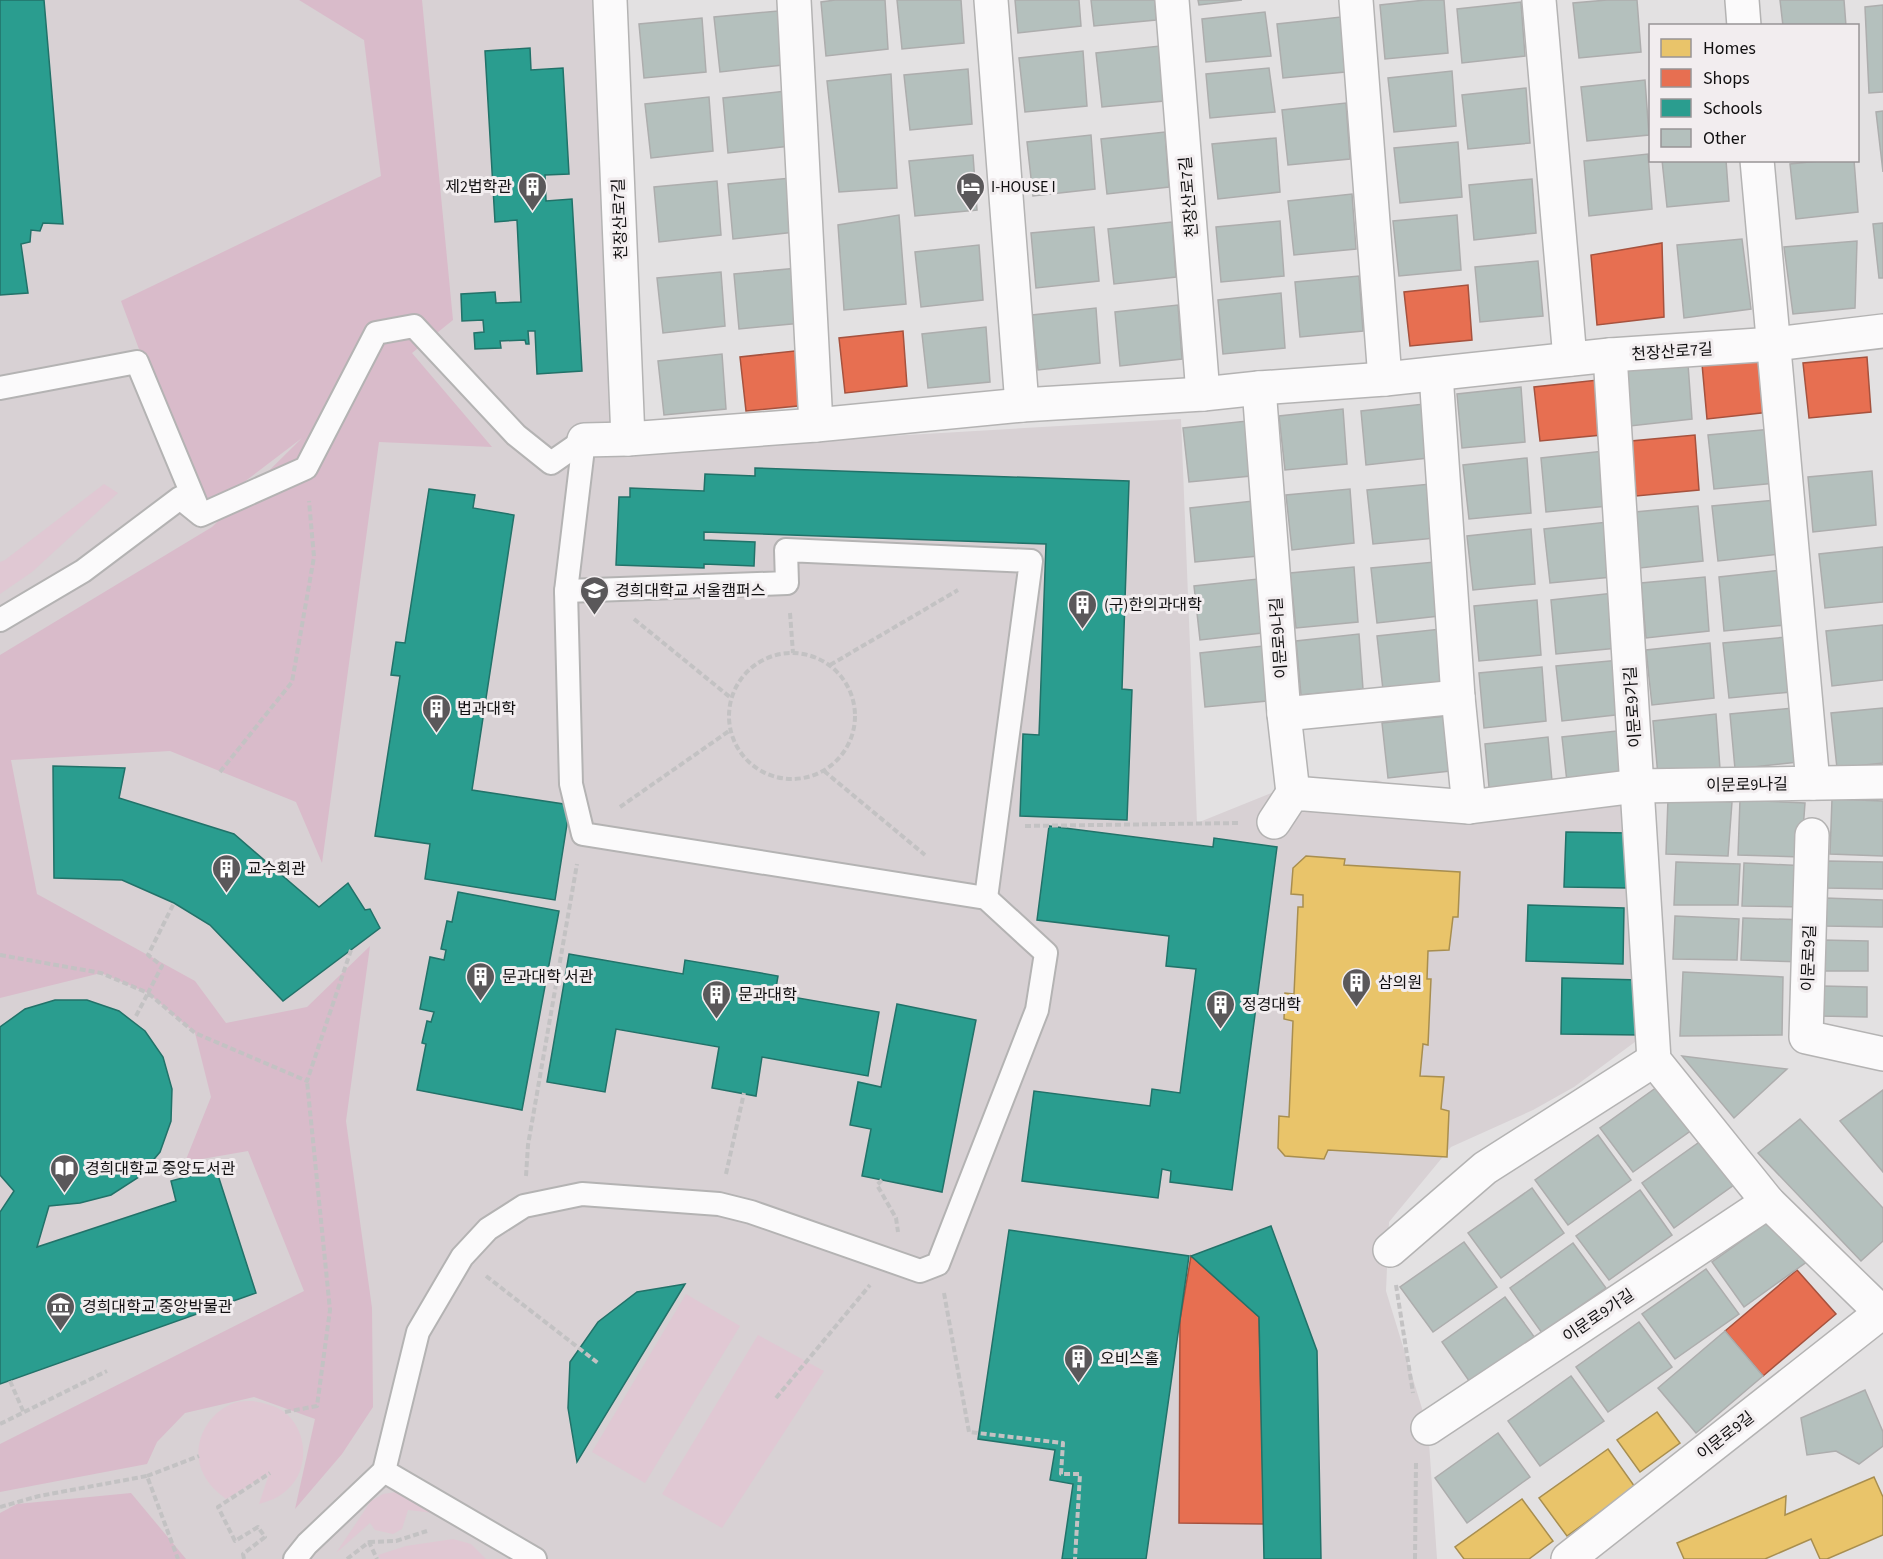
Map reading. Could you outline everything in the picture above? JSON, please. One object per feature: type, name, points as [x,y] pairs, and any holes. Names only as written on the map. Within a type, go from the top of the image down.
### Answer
[{"type":"street","name":"천장산로7길","points":[[610,0],[628,439]]},
{"type":"street","points":[[794,0],[816,425]]},
{"type":"street","points":[[991,0],[1022,405]]},
{"type":"street","name":"천장산로7길","points":[[1172,0],[1203,394]]},
{"type":"street","points":[[1356,0],[1385,379]]},
{"type":"street","points":[[1539,0],[1570,359]]},
{"type":"street","points":[[1742,0],[1744,24]]},
{"type":"street","points":[[1757,162],[1774,344]]},
{"type":"street","name":"천장산로7길","points":[[584,440],[628,439],[816,425],[1022,405],[1203,394],[1385,379],[1610,355],[1774,344],[1883,331]]},
{"type":"street","name":"이문로9나길","points":[[1774,344],[1813,783]]},
{"type":"street","name":"이문로9가길","points":[[1610,355],[1654,1060]]},
{"type":"street","points":[[1436,374],[1458,697],[1468,807]]},
{"type":"street","name":"이문로9나길","points":[[1259,388],[1284,714],[1293,793],[1468,807],[1637,786],[1883,782]]},
{"type":"street","points":[[1284,714],[1458,697]]},
{"type":"street","points":[[1274,822],[1293,793]]},
{"type":"street","name":"이문로9길","points":[[1812,835],[1806,1038],[1883,1054]]},
{"type":"street","points":[[1390,1250],[1485,1168],[1654,1060],[1768,1202],[1882,1313]]},
{"type":"street","name":"이문로9가길","points":[[1428,1428],[1768,1202]]},
{"type":"street","name":"이문로9길","points":[[1568,1559],[1882,1313]]},
{"type":"lane","points":[[201,515],[306,468],[376,333],[414,326],[516,435],[551,463],[584,440]]},
{"type":"lane","points":[[0,388],[137,362],[201,515]]},
{"type":"lane","points":[[295,1559],[307,1544],[384,1472],[418,1332],[462,1257],[488,1229],[524,1206],[582,1194],[719,1204],[751,1212],[920,1271],[938,1264],[1037,1010],[1046,953],[986,898],[583,834],[571,784],[566,591],[584,440]]},
{"type":"lane","points":[[0,620],[83,571],[180,498],[201,515]]},
{"type":"lane","points":[[566,591],[787,583],[786,550],[1031,561],[986,898]]},
{"type":"lane","points":[[384,1472],[536,1559]]},
{"type":"path","points":[[220,772],[292,682],[314,557],[306,468]]},
{"type":"path","points":[[787,583],[793,653]]},
{"type":"path","points":[[598,590],[731,698]]},
{"type":"path","points":[[830,665],[958,590]]},
{"type":"path","points":[[793,653],[812,656],[830,665],[845,680],[854,698],[856,718],[853,738],[843,756],[824,771],[809,778],[788,779],[768,775],[751,764],[738,748],[729,730],[729,714],[731,698],[740,680],[754,666],[772,656],[793,653]]},
{"type":"path","points":[[528,1144],[583,834],[729,730]]},
{"type":"path","points":[[824,771],[929,859]]},
{"type":"path","points":[[995,829],[1029,826],[1274,822]]},
{"type":"path","points":[[136,1016],[162,966],[148,955],[174,903]]},
{"type":"path","points":[[285,1412],[317,1406],[330,1310],[308,1081],[351,950]]},
{"type":"path","points":[[0,955],[101,973],[148,993],[195,1033],[308,1081]]},
{"type":"path","points":[[719,1204],[744,1093]]},
{"type":"path","points":[[882,1180],[877,1185],[896,1218]]},
{"type":"path","points":[[462,1257],[598,1363]]},
{"type":"path","points":[[776,1398],[890,1261]]},
{"type":"path","points":[[938,1264],[969,1432],[1063,1443],[1061,1474],[1080,1474],[1075,1559]]},
{"type":"path","points":[[0,1425],[107,1371]]},
{"type":"path","points":[[10,1381],[24,1413]]},
{"type":"path","points":[[0,1507],[39,1496],[147,1476],[199,1456]]},
{"type":"path","points":[[244,1559],[243,1554],[265,1537],[258,1527],[235,1541],[218,1507],[270,1473]]},
{"type":"path","points":[[147,1476],[178,1559]]},
{"type":"path","points":[[347,1559],[369,1542],[396,1541],[437,1528]]},
{"type":"path","points":[[369,1542],[377,1559]]},
{"type":"shaded area","name":"경희대학교 서울캠퍼스","points":[[0,0],[599,0],[615,452],[1181,419],[1197,823],[1274,792],[1376,780],[1469,807],[1621,797],[1643,1036],[1574,1087],[1533,1110],[1451,1147],[1389,1222],[1386,1291],[1428,1428],[1437,1559],[0,1559]]},
{"type":"shaded area","points":[[299,0],[422,0],[453,320],[412,353],[492,447],[379,442],[322,863],[296,802],[170,751],[11,760],[37,894],[195,981],[226,1023],[307,1007],[370,946],[346,1121],[372,1308],[373,1407],[342,1454],[295,1509],[315,1419],[254,1397],[185,1413],[157,1442],[147,1464],[0,1492],[0,1444],[304,1291],[248,1151],[185,1162],[211,1097],[195,1033],[148,993],[101,973],[0,998],[0,655],[212,527],[302,438],[201,515],[121,301],[381,176],[364,40]]},
{"type":"shaded area","points":[[104,484],[118,493],[32,572],[0,594],[0,562]]},
{"type":"shaded area","points":[[686,1294],[740,1326],[645,1483],[592,1452]]},
{"type":"shaded area","points":[[758,1335],[824,1371],[722,1528],[662,1494]]},
{"type":"shaded area","points":[[253,1401],[265,1403],[283,1411],[297,1428],[303,1449],[303,1460],[295,1481],[282,1494],[259,1504],[269,1474],[226,1499],[206,1479],[198,1454],[203,1433],[215,1415],[234,1403]]},
{"type":"shaded area","points":[[131,1493],[186,1559],[0,1559],[0,1513],[17,1504]]},
{"type":"shaded area","points":[[411,1493],[442,1514],[408,1510],[402,1529],[393,1534],[375,1530],[370,1523],[336,1553],[371,1501],[383,1494]]},
{"type":"shaded area","points":[[453,1539],[471,1544],[486,1559],[380,1559],[378,1555],[406,1546]]},
{"type":"building: Homes","name":"삼의원","points":[[1306,856],[1345,859],[1344,865],[1460,872],[1458,917],[1453,917],[1449,950],[1428,951],[1427,979],[1431,979],[1428,1045],[1423,1044],[1420,1076],[1444,1077],[1441,1109],[1449,1111],[1447,1157],[1328,1150],[1324,1159],[1285,1156],[1278,1148],[1279,1116],[1289,1117],[1293,1021],[1284,1019],[1285,993],[1294,994],[1298,907],[1303,907],[1303,895],[1291,894],[1293,868]]},
{"type":"building: Homes","points":[[1657,1412],[1680,1443],[1640,1472],[1617,1440]]},
{"type":"building: Homes","points":[[1608,1449],[1635,1487],[1567,1536],[1539,1498]]},
{"type":"building: Homes","points":[[1874,1477],[1883,1497],[1883,1535],[1827,1559],[1820,1559],[1811,1539],[1765,1559],[1684,1559],[1677,1543],[1786,1496],[1785,1515]]},
{"type":"building: Homes","points":[[1522,1499],[1553,1541],[1529,1559],[1464,1559],[1455,1547]]},
{"type":"building: Shops","points":[[1662,243],[1664,317],[1597,325],[1591,255]]},
{"type":"building: Shops","points":[[1468,285],[1472,340],[1410,346],[1404,292]]},
{"type":"building: Shops","points":[[903,331],[907,386],[845,393],[839,338]]},
{"type":"building: Shops","points":[[804,350],[808,405],[746,411],[740,357]]},
{"type":"building: Shops","points":[[1867,357],[1871,412],[1809,418],[1803,363]]},
{"type":"building: Shops","points":[[1765,358],[1770,412],[1707,419],[1702,364]]},
{"type":"building: Shops","points":[[1598,380],[1602,435],[1540,441],[1534,387]]},
{"type":"building: Shops","points":[[1695,435],[1699,490],[1636,496],[1631,441]]},
{"type":"building: Shops","points":[[1191,1256],[1259,1317],[1264,1524],[1179,1523],[1180,1320]]},
{"type":"building: Shops","points":[[1797,1270],[1836,1314],[1763,1376],[1725,1331]]},
{"type":"building: Schools","points":[[0,0],[44,0],[63,224],[43,223],[40,231],[31,230],[30,242],[21,244],[28,293],[0,295]]},
{"type":"building: Schools","name":"제2법학관","points":[[530,48],[531,70],[563,68],[569,174],[545,175],[546,201],[572,199],[582,371],[537,374],[535,331],[528,331],[529,344],[526,344],[525,340],[500,341],[501,348],[475,349],[474,333],[484,332],[483,320],[462,321],[461,294],[495,292],[496,303],[521,302],[517,220],[495,222],[485,51]]},
{"type":"building: Schools","name":"(구)한의과대학","points":[[755,468],[1129,481],[1122,689],[1132,690],[1127,820],[1020,816],[1023,734],[1039,735],[1046,544],[704,532],[704,540],[755,542],[754,566],[704,564],[704,568],[616,565],[619,497],[630,497],[630,488],[704,491],[705,474],[755,476]]},
{"type":"building: Schools","name":"법과대학","points":[[429,489],[475,495],[473,508],[514,515],[472,790],[570,805],[555,900],[425,879],[430,844],[375,836],[400,676],[391,675],[396,642],[405,643]]},
{"type":"building: Schools","name":"교수회관","points":[[53,766],[125,768],[119,798],[234,834],[319,907],[348,883],[365,910],[370,909],[380,928],[283,1001],[210,925],[174,903],[122,880],[54,878]]},
{"type":"building: Schools","name":"정경대학","points":[[1049,826],[1213,847],[1214,838],[1277,847],[1232,1190],[1170,1182],[1171,1171],[1162,1169],[1158,1198],[1022,1181],[1034,1091],[1150,1106],[1152,1089],[1180,1093],[1196,969],[1166,966],[1169,936],[1037,920]]},
{"type":"building: Schools","points":[[1566,832],[1629,833],[1628,888],[1564,887]]},
{"type":"building: Schools","name":"문과대학 서관","points":[[458,892],[559,911],[522,1110],[417,1090],[426,1044],[422,1043],[427,1021],[431,1022],[434,1012],[420,1009],[430,957],[444,960],[446,950],[441,949],[447,921],[452,922]]},
{"type":"building: Schools","points":[[1528,905],[1624,908],[1623,964],[1526,961]]},
{"type":"building: Schools","name":"문과대학","points":[[569,954],[683,974],[685,960],[778,976],[775,994],[879,1012],[868,1076],[762,1057],[756,1096],[712,1088],[719,1047],[616,1029],[605,1092],[547,1082]]},
{"type":"building: Schools","points":[[1562,978],[1641,980],[1640,1035],[1561,1034]]},
{"type":"building: Schools","name":"경희대학교 중앙도서관","points":[[55,1000],[87,1000],[119,1011],[145,1031],[163,1057],[172,1089],[171,1121],[160,1152],[139,1177],[111,1195],[80,1203],[49,1206],[37,1247],[176,1201],[171,1181],[216,1169],[256,1293],[0,1384],[0,1212],[14,1191],[0,1175],[0,1027],[25,1009]]},
{"type":"building: Schools","points":[[897,1004],[976,1020],[942,1192],[862,1176],[871,1129],[850,1125],[858,1082],[881,1087]]},
{"type":"building: Schools","points":[[1271,1226],[1317,1351],[1321,1559],[1264,1559],[1259,1317],[1191,1256]]},
{"type":"building: Schools","name":"오비스홀","points":[[1009,1230],[1189,1256],[1146,1559],[1062,1559],[1073,1484],[1050,1480],[1055,1450],[978,1439]]},
{"type":"building: Schools","points":[[685,1284],[577,1462],[568,1408],[570,1362],[598,1322],[637,1292]]},
{"type":"building: Other","points":[[885,0],[888,49],[826,56],[821,2]]},
{"type":"building: Other","points":[[897,0],[961,0],[964,43],[902,49]]},
{"type":"building: Other","points":[[1015,0],[1079,0],[1081,26],[1018,33]]},
{"type":"building: Other","points":[[1091,0],[1155,0],[1156,20],[1094,26]]},
{"type":"building: Other","points":[[1198,0],[1242,0],[1199,5]]},
{"type":"building: Other","points":[[1444,0],[1448,53],[1385,59],[1380,5]]},
{"type":"building: Other","points":[[1637,0],[1641,52],[1579,58],[1573,3]]},
{"type":"building: Other","points":[[1780,0],[1844,0],[1846,24],[1783,24]]},
{"type":"building: Other","points":[[1521,2],[1525,56],[1462,63],[1457,9]]},
{"type":"building: Other","points":[[1883,5],[1883,92],[1869,93],[1865,7]]},
{"type":"building: Other","points":[[778,11],[783,65],[720,72],[714,17]]},
{"type":"building: Other","points":[[1265,12],[1271,56],[1206,62],[1202,19]]},
{"type":"building: Other","points":[[1341,17],[1345,72],[1283,78],[1277,24]]},
{"type":"building: Other","points":[[702,18],[706,72],[644,78],[639,24]]},
{"type":"building: Other","points":[[1160,46],[1164,101],[1102,107],[1096,53]]},
{"type":"building: Other","points":[[1083,51],[1087,106],[1025,112],[1019,58]]},
{"type":"building: Other","points":[[1269,68],[1275,112],[1210,118],[1206,74]]},
{"type":"building: Other","points":[[968,69],[972,124],[910,130],[904,75]]},
{"type":"building: Other","points":[[1452,71],[1456,126],[1394,132],[1388,78]]},
{"type":"building: Other","points":[[891,74],[897,188],[839,192],[827,81]]},
{"type":"building: Other","points":[[1645,80],[1649,135],[1587,141],[1581,87]]},
{"type":"building: Other","points":[[1526,88],[1530,143],[1468,149],[1462,95]]},
{"type":"building: Other","points":[[786,91],[790,146],[728,153],[723,98]]},
{"type":"building: Other","points":[[709,97],[713,151],[651,158],[645,104]]},
{"type":"building: Other","points":[[1346,103],[1350,159],[1288,165],[1282,110]]},
{"type":"building: Other","points":[[1883,111],[1883,172],[1876,112]]},
{"type":"building: Other","points":[[1165,132],[1169,187],[1107,194],[1101,139]]},
{"type":"building: Other","points":[[1091,135],[1095,189],[1033,196],[1027,142]]},
{"type":"building: Other","points":[[1276,138],[1280,192],[1218,199],[1212,144]]},
{"type":"building: Other","points":[[1458,142],[1462,197],[1400,203],[1394,148]]},
{"type":"building: Other","points":[[1648,154],[1652,209],[1589,216],[1584,161]]},
{"type":"building: Other","points":[[973,155],[977,210],[915,216],[909,161]]},
{"type":"building: Other","points":[[1662,162],[1726,162],[1729,201],[1667,207]]},
{"type":"building: Other","points":[[1854,162],[1858,212],[1796,219],[1790,164]]},
{"type":"building: Other","points":[[791,178],[795,232],[733,239],[728,184]]},
{"type":"building: Other","points":[[1532,179],[1536,233],[1474,240],[1469,185]]},
{"type":"building: Other","points":[[717,181],[721,235],[659,242],[654,187]]},
{"type":"building: Other","points":[[1352,194],[1356,249],[1294,255],[1288,201]]},
{"type":"building: Other","points":[[899,215],[906,304],[844,310],[838,225]]},
{"type":"building: Other","points":[[1457,215],[1461,270],[1399,276],[1393,221]]},
{"type":"building: Other","points":[[1280,221],[1284,276],[1221,282],[1216,227]]},
{"type":"building: Other","points":[[1172,222],[1176,277],[1114,284],[1108,229]]},
{"type":"building: Other","points":[[1883,223],[1883,278],[1879,278],[1873,224]]},
{"type":"building: Other","points":[[1094,227],[1099,281],[1036,288],[1031,233]]},
{"type":"building: Other","points":[[1742,239],[1751,309],[1684,318],[1677,245]]},
{"type":"building: Other","points":[[1857,241],[1855,308],[1793,314],[1784,247]]},
{"type":"building: Other","points":[[979,245],[983,300],[921,307],[915,252]]},
{"type":"building: Other","points":[[1538,261],[1543,316],[1480,322],[1475,267]]},
{"type":"building: Other","points":[[798,268],[802,323],[739,329],[734,274]]},
{"type":"building: Other","points":[[721,272],[725,326],[663,333],[657,278]]},
{"type":"building: Other","points":[[1359,276],[1363,331],[1300,337],[1295,282]]},
{"type":"building: Other","points":[[1281,293],[1285,348],[1223,354],[1218,300]]},
{"type":"building: Other","points":[[1178,305],[1182,359],[1120,366],[1115,312]]},
{"type":"building: Other","points":[[1096,308],[1100,363],[1038,370],[1032,315]]},
{"type":"building: Other","points":[[986,327],[990,382],[928,388],[922,334]]},
{"type":"building: Other","points":[[722,354],[726,409],[664,415],[658,361]]},
{"type":"building: Other","points":[[1688,364],[1692,419],[1630,426],[1625,371]]},
{"type":"building: Other","points":[[1521,387],[1525,442],[1462,448],[1457,394]]},
{"type":"building: Other","points":[[1424,404],[1428,458],[1366,465],[1361,411]]},
{"type":"building: Other","points":[[1343,409],[1347,464],[1285,470],[1279,416]]},
{"type":"building: Other","points":[[1247,421],[1251,476],[1189,482],[1183,428]]},
{"type":"building: Other","points":[[1772,429],[1776,483],[1714,489],[1708,435]]},
{"type":"building: Other","points":[[1604,451],[1608,506],[1546,512],[1541,458]]},
{"type":"building: Other","points":[[1527,458],[1531,513],[1469,519],[1463,465]]},
{"type":"building: Other","points":[[1872,471],[1876,525],[1813,532],[1808,477]]},
{"type":"building: Other","points":[[1431,484],[1435,538],[1373,544],[1367,490]]},
{"type":"building: Other","points":[[1350,489],[1354,543],[1292,550],[1286,495]]},
{"type":"building: Other","points":[[1776,500],[1780,554],[1718,561],[1712,506]]},
{"type":"building: Other","points":[[1253,501],[1258,556],[1195,562],[1190,508]]},
{"type":"building: Other","points":[[1698,506],[1703,561],[1640,568],[1635,512]]},
{"type":"building: Other","points":[[1608,522],[1612,577],[1550,583],[1544,529]]},
{"type":"building: Other","points":[[1531,529],[1535,584],[1473,590],[1467,536]]},
{"type":"building: Other","points":[[1883,547],[1883,602],[1825,608],[1819,554]]},
{"type":"building: Other","points":[[1435,562],[1439,616],[1377,623],[1371,568]]},
{"type":"building: Other","points":[[1354,567],[1358,622],[1296,628],[1290,573]]},
{"type":"building: Other","points":[[1782,570],[1786,625],[1724,631],[1719,577]]},
{"type":"building: Other","points":[[1705,577],[1709,631],[1646,638],[1641,583]]},
{"type":"building: Other","points":[[1258,579],[1262,633],[1200,640],[1194,586]]},
{"type":"building: Other","points":[[1614,593],[1618,648],[1556,654],[1551,600]]},
{"type":"building: Other","points":[[1537,600],[1541,655],[1479,661],[1474,606]]},
{"type":"building: Other","points":[[1883,625],[1883,680],[1832,686],[1826,631]]},
{"type":"building: Other","points":[[1441,629],[1445,683],[1383,690],[1377,636]]},
{"type":"building: Other","points":[[1359,634],[1363,689],[1301,695],[1296,641]]},
{"type":"building: Other","points":[[1787,637],[1791,692],[1729,698],[1723,643]]},
{"type":"building: Other","points":[[1710,643],[1714,698],[1652,705],[1646,650]]},
{"type":"building: Other","points":[[1263,646],[1267,701],[1205,707],[1200,653]]},
{"type":"building: Other","points":[[1620,660],[1624,714],[1562,721],[1556,666]]},
{"type":"building: Other","points":[[1542,667],[1546,721],[1484,728],[1479,673]]},
{"type":"building: Other","points":[[1793,708],[1798,762],[1735,769],[1730,714]]},
{"type":"building: Other","points":[[1883,708],[1883,763],[1837,768],[1831,713]]},
{"type":"building: Other","points":[[1716,714],[1720,769],[1658,776],[1653,721]]},
{"type":"building: Other","points":[[1446,716],[1450,771],[1388,778],[1382,723]]},
{"type":"building: Other","points":[[1626,730],[1630,785],[1568,791],[1562,737]]},
{"type":"building: Other","points":[[1548,737],[1553,792],[1490,798],[1485,744]]},
{"type":"building: Other","points":[[1668,799],[1732,802],[1728,856],[1666,854]]},
{"type":"building: Other","points":[[1832,799],[1883,801],[1883,856],[1830,854]]},
{"type":"building: Other","points":[[1740,800],[1805,803],[1801,857],[1738,855]]},
{"type":"building: Other","points":[[1827,861],[1883,862],[1883,889],[1826,888]]},
{"type":"building: Other","points":[[1676,862],[1740,864],[1738,905],[1674,905]]},
{"type":"building: Other","points":[[1744,863],[1808,866],[1806,907],[1742,906]]},
{"type":"building: Other","points":[[1825,898],[1883,900],[1883,927],[1825,926]]},
{"type":"building: Other","points":[[1675,916],[1739,919],[1737,960],[1673,959]]},
{"type":"building: Other","points":[[1743,918],[1807,920],[1805,962],[1741,960]]},
{"type":"building: Other","points":[[1822,940],[1868,941],[1868,971],[1821,971]]},
{"type":"building: Other","points":[[1683,972],[1783,977],[1782,1035],[1680,1036]]},
{"type":"building: Other","points":[[1822,986],[1867,987],[1867,1017],[1821,1016]]},
{"type":"building: Other","points":[[1682,1056],[1787,1069],[1734,1118]]},
{"type":"building: Other","points":[[1664,1082],[1696,1127],[1633,1172],[1600,1128]]},
{"type":"building: Other","points":[[1883,1090],[1883,1172],[1840,1121]]},
{"type":"building: Other","points":[[1800,1119],[1883,1208],[1883,1241],[1861,1261],[1758,1153]]},
{"type":"building: Other","points":[[1598,1135],[1631,1180],[1568,1225],[1535,1180]]},
{"type":"building: Other","points":[[1705,1138],[1738,1182],[1674,1228],[1642,1183]]},
{"type":"building: Other","points":[[1532,1188],[1564,1233],[1501,1278],[1468,1233]]},
{"type":"building: Other","points":[[1640,1190],[1672,1235],[1609,1280],[1576,1236]]},
{"type":"building: Other","points":[[1775,1217],[1808,1261],[1744,1307],[1712,1262]]},
{"type":"building: Other","points":[[1464,1242],[1497,1287],[1433,1332],[1400,1287]]},
{"type":"building: Other","points":[[1573,1243],[1606,1288],[1542,1333],[1510,1288]]},
{"type":"building: Other","points":[[1706,1269],[1739,1314],[1675,1359],[1642,1314]]},
{"type":"building: Other","points":[[1505,1297],[1538,1342],[1474,1388],[1442,1342]]},
{"type":"building: Other","points":[[1639,1322],[1672,1367],[1608,1412],[1576,1367]]},
{"type":"building: Other","points":[[1725,1331],[1763,1376],[1696,1433],[1658,1388]]},
{"type":"building: Other","points":[[1571,1376],[1604,1421],[1540,1466],[1508,1421]]},
{"type":"building: Other","points":[[1865,1390],[1883,1432],[1883,1446],[1859,1464],[1836,1451],[1807,1455],[1801,1418]]},
{"type":"building: Other","points":[[1498,1433],[1530,1477],[1467,1523],[1435,1478]]},
{"type":"place","name":"제2법학관","points":[[533,212]]},
{"type":"place","name":"I-HOUSE I","points":[[970,212]]},
{"type":"place","name":"경희대학교 서울캠퍼스","points":[[594,616]]},
{"type":"place","name":"(구)한의과대학","points":[[1083,630]]},
{"type":"place","name":"법과대학","points":[[436,734]]},
{"type":"place","name":"교수회관","points":[[226,894]]},
{"type":"place","name":"문과대학 서관","points":[[481,1002]]},
{"type":"place","name":"삼의원","points":[[1357,1008]]},
{"type":"place","name":"문과대학","points":[[717,1020]]},
{"type":"place","name":"정경대학","points":[[1221,1030]]},
{"type":"place","name":"경희대학교 중앙도서관","points":[[64,1194]]},
{"type":"place","name":"경희대학교 중앙박물관","points":[[61,1332]]},
{"type":"place","name":"오비스홀","points":[[1079,1384]]}]
